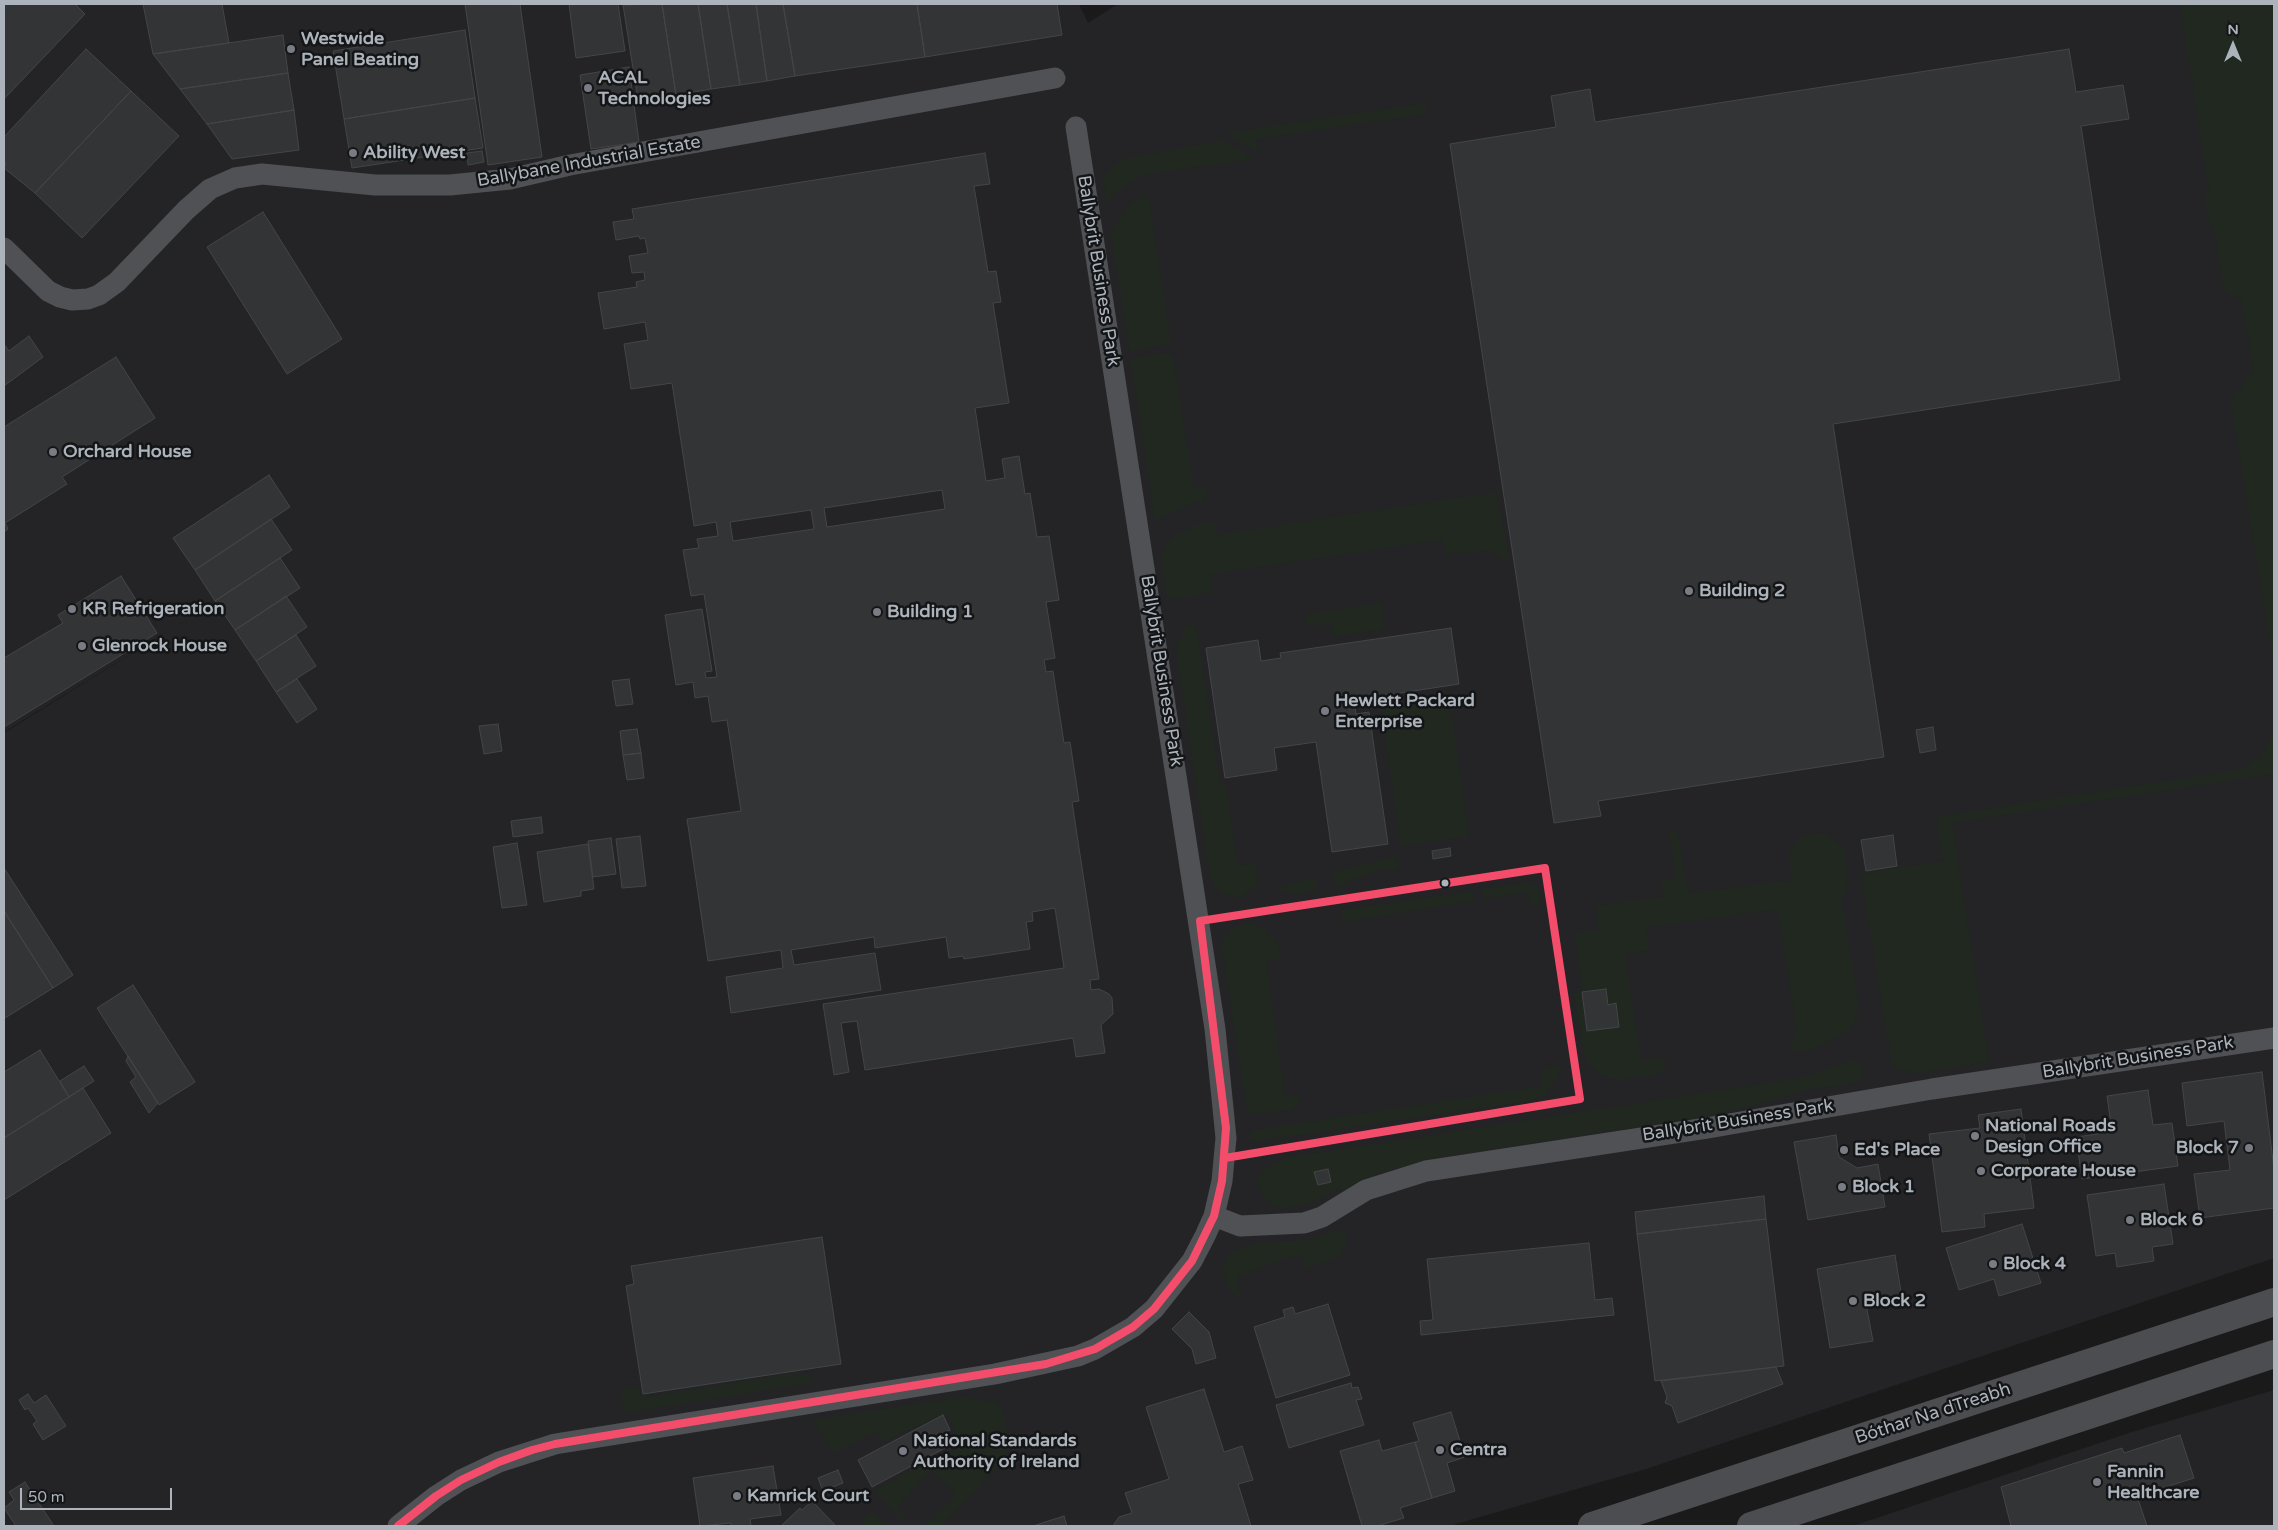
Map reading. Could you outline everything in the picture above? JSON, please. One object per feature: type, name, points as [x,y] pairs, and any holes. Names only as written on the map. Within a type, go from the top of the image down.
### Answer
[{"type":"highway","name":"Bóthar Na dTreabh","points":[[1592,1526],[2274,1302]]},
{"type":"highway","points":[[1751,1526],[2274,1354]]},
{"type":"highway","points":[[1800,1526],[1942,1463]]},
{"type":"street","name":"Ballybane Industrial Estate","points":[[4,248],[48,291],[66,299],[88,299],[99,295],[117,282],[186,210],[210,189],[235,178],[262,174],[375,185],[450,185],[510,179],[570,164],[1055,78]]},
{"type":"street","name":"Ballybrit Business Park","points":[[398,1526],[460,1480],[499,1462],[548,1446],[995,1374],[1078,1356],[1095,1349],[1133,1327],[1154,1309],[1192,1262],[1214,1216],[1222,1181],[1226,1138],[1215,1029],[1076,127]]},
{"type":"street","name":"Ballybrit Business Park","points":[[1214,1216],[1240,1226],[1304,1223],[1322,1217],[1366,1190],[1426,1171],[1706,1128],[1932,1089],[2274,1038]]},
{"type":"shaded area","points":[[4,4],[1079,4],[1088,23],[1118,4],[2274,4],[2274,1258],[1646,1469],[1449,1526],[4,1526],[4,733],[200,611],[4,732]]},
{"type":"shaded area","points":[[2180,4],[2274,4],[2274,667],[2231,402],[2254,369],[2242,301],[2224,290],[2214,228],[2210,224],[2205,198],[2209,190]]},
{"type":"shaded area","points":[[1425,103],[1427,114],[1256,139],[1258,154],[1226,133]]},
{"type":"shaded area","points":[[1222,141],[1255,159],[1145,174],[1131,181],[1106,202],[1103,177],[1118,163],[1132,157]]},
{"type":"shaded area","points":[[1148,195],[1171,343],[1130,352],[1111,234],[1125,210],[1137,200]]},
{"type":"shaded area","points":[[1166,353],[1173,355],[1194,489],[1209,487],[1204,500],[1155,521],[1131,359]]},
{"type":"shaded area","points":[[1496,492],[1510,558],[1505,560],[1489,550],[1446,555],[1443,540],[1210,574],[1212,593],[1173,599],[1167,596],[1161,552],[1173,537],[1199,524],[1215,522],[1217,535]]},
{"type":"shaded area","points":[[1381,603],[1384,629],[1333,637],[1331,623],[1307,627],[1306,614]]},
{"type":"shaded area","points":[[1196,624],[1220,785],[1226,785],[1237,865],[1256,864],[1258,886],[1237,898],[1223,894],[1216,889],[1210,876],[1176,648],[1185,628]]},
{"type":"shaded area","points":[[1447,700],[1449,714],[1452,714],[1469,836],[1401,846],[1381,709]]},
{"type":"shaded area","points":[[2274,733],[2274,774],[1952,823],[1989,1062],[1915,1074],[1892,1066],[1861,874],[1943,861],[1936,817],[2243,769],[2258,759]]},
{"type":"shaded area","points":[[1669,830],[1673,830],[1678,834],[1688,894],[1792,880],[1789,860],[1791,850],[1796,842],[1805,835],[1824,833],[1840,844],[1844,849],[1848,885],[1841,899],[1859,1007],[1854,1023],[1848,1031],[1815,1049],[1800,1052],[1792,1048],[1791,1042],[1797,1031],[1778,909],[1647,927],[1650,950],[1625,954],[1641,1060],[1662,1057],[1666,1063],[1665,1068],[1659,1074],[1620,1080],[1606,1077],[1592,1068],[1584,1054],[1574,993],[1582,992],[1587,1031],[1618,1027],[1615,1003],[1608,1005],[1583,992],[1575,933],[1599,930],[1596,906],[1664,897],[1661,881],[1677,878]]},
{"type":"shaded area","points":[[1395,856],[1397,868],[1378,870],[1336,887],[1333,872]]},
{"type":"shaded area","points":[[1315,877],[1318,891],[1290,894],[1282,891],[1281,886]]},
{"type":"shaded area","points":[[1528,883],[1538,889],[1540,904],[1536,906],[1530,902],[1528,892],[1483,899],[1482,889]]},
{"type":"shaded area","points":[[1474,891],[1475,901],[1343,922],[1341,910]]},
{"type":"shaded area","points":[[1245,924],[1265,929],[1278,943],[1281,959],[1266,961],[1285,1096],[1301,1094],[1298,1104],[1291,1110],[1248,1114],[1221,942],[1229,932]]},
{"type":"shaded area","points":[[1853,1061],[1859,1063],[1863,1074],[1856,1083],[1805,1090],[1776,1100],[1709,1116],[1440,1157],[1373,1175],[1358,1181],[1345,1191],[1340,1187],[1318,1200],[1301,1206],[1283,1208],[1273,1206],[1265,1200],[1257,1180],[1264,1169],[1285,1158],[1800,1078]]},
{"type":"shaded area","points":[[1564,1065],[1553,1085],[1542,1096],[1531,1101],[1257,1141],[1249,1138],[1251,1131],[1256,1130],[1542,1086],[1541,1073],[1545,1069]]},
{"type":"shaded area","points":[[1338,1230],[1341,1234],[1346,1232],[1347,1241],[1341,1256],[1306,1268],[1303,1256],[1285,1258],[1236,1278],[1243,1301],[1228,1288],[1222,1267],[1231,1252],[1261,1243],[1311,1240]]},
{"type":"shaded area","points":[[793,1373],[794,1376],[810,1373],[811,1383],[625,1413],[620,1390],[639,1387],[641,1398]]},
{"type":"shaded area","points":[[2274,1390],[2274,1526],[1853,1526],[2132,1432]]},
{"type":"shaded area","points":[[963,1397],[976,1399],[986,1404],[991,1398],[1002,1411],[1009,1438],[1006,1453],[999,1465],[941,1526],[925,1526],[956,1494],[932,1470],[897,1507],[906,1519],[902,1520],[874,1490],[898,1479],[898,1476],[963,1446],[946,1413],[882,1442],[879,1433],[874,1432],[834,1452],[813,1420]]},
{"type":"shaded area","points":[[871,1511],[887,1526],[866,1526],[861,1522]]},
{"type":"building","points":[[4,4],[75,4],[85,14],[4,99]]},
{"type":"building","points":[[143,4],[222,4],[229,43],[153,54]]},
{"type":"building","points":[[465,4],[520,4],[542,157],[488,165]]},
{"type":"building","points":[[569,4],[618,4],[625,51],[576,58]]},
{"type":"building","points":[[662,4],[676,95],[638,100],[623,5]]},
{"type":"building","points":[[662,4],[698,4],[711,89],[676,95]]},
{"type":"building","points":[[698,4],[727,4],[740,85],[711,89]]},
{"type":"building","points":[[727,4],[756,4],[767,81],[740,85]]},
{"type":"building","points":[[756,4],[783,4],[795,76],[767,81]]},
{"type":"building","points":[[783,4],[917,4],[925,57],[795,76]]},
{"type":"building","points":[[917,4],[1057,4],[1062,35],[925,57]]},
{"type":"building","points":[[465,30],[475,98],[344,119],[333,51]]},
{"type":"building","points":[[283,35],[288,73],[180,89],[153,54]]},
{"type":"building","points":[[86,49],[131,91],[35,193],[4,168],[6,164],[4,162],[4,137]]},
{"type":"building","name":"Building 2","points":[[2069,49],[2076,92],[2123,85],[2129,119],[2081,126],[2120,380],[1833,424],[1884,757],[1598,801],[1601,816],[1554,823],[1450,144],[1556,127],[1551,96],[1590,89],[1595,122]]},
{"type":"building","points":[[629,67],[639,142],[591,149],[580,75]]},
{"type":"building","points":[[288,73],[294,110],[207,124],[180,89]]},
{"type":"building","points":[[131,91],[179,136],[82,238],[35,193]]},
{"type":"building","points":[[475,98],[483,148],[352,168],[344,119]]},
{"type":"building","points":[[294,110],[299,150],[232,159],[207,124]]},
{"type":"building","points":[[482,151],[484,162],[468,165],[467,153]]},
{"type":"building","name":"Building 1","points":[[985,153],[990,184],[974,186],[988,272],[996,271],[1001,302],[993,303],[1009,403],[975,408],[986,481],[1005,478],[1002,459],[1019,456],[1025,494],[1030,493],[1037,537],[1049,536],[1059,600],[1046,602],[1055,658],[1044,660],[1046,672],[1053,671],[1064,743],[1070,742],[1079,801],[1072,802],[1099,979],[1090,980],[1091,990],[1099,989],[1109,994],[1112,998],[1113,1014],[1101,1025],[1105,1053],[1076,1057],[1073,1038],[865,1070],[857,1021],[841,1023],[849,1072],[834,1075],[823,1004],[1064,968],[1055,908],[1032,912],[1033,921],[1026,922],[1030,949],[964,959],[963,956],[949,958],[946,937],[875,948],[874,937],[791,950],[794,965],[875,953],[881,990],[731,1013],[726,977],[783,968],[781,950],[708,961],[687,819],[741,811],[727,720],[712,722],[708,696],[695,698],[693,682],[676,685],[665,615],[702,609],[712,671],[705,672],[706,678],[717,677],[704,594],[691,596],[683,550],[699,548],[697,539],[718,536],[716,522],[694,526],[672,383],[631,389],[624,344],[648,340],[645,322],[604,329],[598,293],[637,287],[636,282],[645,280],[644,272],[632,273],[629,256],[648,253],[645,238],[640,239],[639,236],[616,240],[613,222],[634,219],[632,209]],"holes":[[[942,490],[945,509],[827,527],[824,508]],[[811,510],[814,529],[733,541],[730,522]]]},
{"type":"building","points":[[263,212],[342,339],[287,374],[207,247]]},
{"type":"building","points":[[29,336],[43,357],[4,386],[4,344],[9,351]]},
{"type":"building","name":"Orchard House","points":[[116,357],[155,418],[62,477],[67,484],[5,523],[8,529],[4,532],[4,427]]},
{"type":"building","points":[[269,475],[290,507],[195,570],[173,538]]},
{"type":"building","points":[[271,519],[292,550],[215,601],[195,570]]},
{"type":"building","points":[[280,558],[300,588],[235,630],[215,601]]},
{"type":"building","name":"Glenrock House","points":[[121,576],[157,633],[4,727],[4,658],[63,623],[58,615]]},
{"type":"building","points":[[286,596],[307,627],[256,661],[235,630]]},
{"type":"building","points":[[1451,628],[1459,684],[1354,700],[1356,714],[1369,712],[1388,844],[1332,852],[1316,742],[1274,748],[1277,770],[1225,778],[1206,648],[1258,640],[1261,661],[1281,658],[1280,653]]},
{"type":"building","points":[[296,635],[316,666],[276,692],[256,661]]},
{"type":"building","points":[[297,679],[317,709],[297,723],[276,692]]},
{"type":"building","points":[[629,679],[633,704],[616,706],[612,681]]},
{"type":"building","points":[[498,724],[502,751],[484,754],[479,726]]},
{"type":"building","points":[[1933,727],[1936,750],[1920,753],[1916,730]]},
{"type":"building","points":[[637,729],[641,753],[623,755],[620,731]]},
{"type":"building","points":[[641,753],[644,778],[627,780],[623,755]]},
{"type":"building","points":[[541,817],[543,833],[513,837],[511,821]]},
{"type":"building","points":[[1893,835],[1897,866],[1866,871],[1861,840]]},
{"type":"building","points":[[640,836],[646,886],[622,888],[616,839]]},
{"type":"building","points":[[611,838],[616,874],[593,877],[588,841]]},
{"type":"building","points":[[517,843],[527,905],[502,908],[493,847]]},
{"type":"building","points":[[588,844],[594,889],[581,891],[581,896],[544,902],[537,852]]},
{"type":"building","points":[[1450,848],[1451,856],[1433,859],[1432,851]]},
{"type":"building","points":[[4,868],[73,975],[53,988],[4,911]]},
{"type":"building","points":[[4,911],[53,988],[5,1018],[4,1016]]},
{"type":"building","points":[[133,985],[195,1082],[159,1105],[97,1008]]},
{"type":"building","points":[[1606,989],[1608,1005],[1616,1003],[1619,1027],[1587,1031],[1582,992]]},
{"type":"building","points":[[40,1050],[69,1097],[4,1138],[4,1072]]},
{"type":"building","points":[[128,1056],[158,1103],[149,1113],[130,1082],[136,1077],[126,1061]]},
{"type":"building","points":[[84,1066],[94,1081],[69,1097],[60,1081]]},
{"type":"building","name":"Block 7","points":[[2262,1072],[2274,1169],[2274,1208],[2200,1218],[2194,1174],[2230,1170],[2224,1121],[2187,1126],[2182,1083]]},
{"type":"building","points":[[83,1088],[111,1133],[4,1200],[4,1138]]},
{"type":"building","points":[[2148,1090],[2153,1125],[2172,1123],[2178,1166],[2082,1179],[2076,1137],[2112,1132],[2107,1096]]},
{"type":"building","name":"Corporate House","points":[[2021,1109],[2034,1208],[1984,1214],[1985,1227],[1942,1232],[1929,1134],[1980,1128],[1978,1115]]},
{"type":"building","name":"Block 1","points":[[1836,1135],[1839,1157],[1857,1168],[1878,1164],[1885,1207],[1808,1220],[1794,1142]]},
{"type":"building","points":[[1328,1169],[1331,1182],[1318,1185],[1314,1172]]},
{"type":"building","name":"Block 6","points":[[2164,1184],[2173,1244],[2152,1247],[2154,1261],[2117,1267],[2115,1253],[2096,1256],[2087,1195]]},
{"type":"building","points":[[1764,1196],[1766,1219],[1637,1234],[1635,1212]]},
{"type":"building","points":[[1766,1219],[1784,1366],[1655,1381],[1637,1234]]},
{"type":"building","name":"Block 4","points":[[2022,1224],[2041,1283],[1999,1296],[1994,1279],[1959,1290],[1946,1248]]},
{"type":"building","points":[[822,1237],[841,1364],[643,1394],[626,1286],[634,1284],[631,1266]]},
{"type":"building","points":[[1589,1243],[1595,1300],[1612,1298],[1614,1315],[1421,1335],[1420,1321],[1433,1320],[1427,1259]]},
{"type":"building","name":"Block 2","points":[[1895,1255],[1902,1298],[1866,1304],[1873,1341],[1830,1348],[1817,1269]]},
{"type":"building","points":[[1328,1304],[1350,1375],[1276,1398],[1254,1327],[1285,1317],[1283,1310],[1293,1307],[1295,1314]]},
{"type":"building","points":[[1189,1312],[1209,1332],[1216,1358],[1196,1364],[1192,1349],[1172,1329]]},
{"type":"building","points":[[1776,1367],[1783,1384],[1678,1423],[1672,1406],[1665,1403],[1667,1397],[1661,1381]]},
{"type":"building","points":[[1351,1383],[1352,1388],[1358,1387],[1362,1399],[1356,1400],[1364,1425],[1289,1448],[1276,1405]]},
{"type":"building","points":[[1204,1389],[1224,1452],[1242,1446],[1253,1480],[1238,1484],[1251,1526],[1113,1526],[1119,1517],[1132,1513],[1125,1493],[1169,1479],[1146,1407]]},
{"type":"building","points":[[28,1394],[34,1403],[46,1395],[66,1426],[43,1440],[33,1424],[37,1421],[28,1408],[25,1410],[19,1400]]},
{"type":"building","name":"Centra","points":[[1451,1412],[1465,1457],[1447,1463],[1455,1491],[1432,1498],[1415,1442],[1419,1441],[1413,1423]]},
{"type":"building","points":[[943,1415],[950,1430],[945,1432],[950,1441],[943,1445],[945,1448],[872,1487],[858,1460]]},
{"type":"building","name":"Fannin Healthcare","points":[[2180,1435],[2194,1478],[2137,1496],[2147,1526],[2011,1526],[2001,1487],[2122,1448],[2124,1453]]},
{"type":"building","points":[[1379,1440],[1382,1451],[1415,1442],[1432,1498],[1400,1508],[1404,1518],[1377,1526],[1362,1526],[1340,1451]]},
{"type":"building","name":"Kamrick Court","points":[[773,1466],[781,1515],[750,1519],[751,1526],[731,1526],[731,1523],[700,1526],[693,1478]]},
{"type":"building","points":[[838,1470],[843,1483],[823,1491],[818,1478]]},
{"type":"building","points":[[25,1482],[54,1526],[16,1526],[4,1508],[14,1500],[9,1492]]},
{"type":"building","points":[[812,1501],[836,1526],[781,1526],[800,1508],[802,1510]]},
{"type":"building","points":[[1064,1516],[1067,1526],[1033,1526]]},
{"type":"transit line","points":[[1200,921],[1545,868]]},
{"type":"transit line","points":[[1225,1158],[1580,1099],[1545,868]]},
{"type":"transit line","points":[[398,1526],[436,1496],[461,1480],[499,1462],[532,1450],[555,1444],[1046,1364],[1095,1349],[1133,1327],[1154,1309],[1192,1261],[1214,1216],[1222,1181],[1226,1128],[1200,921]]},
{"type":"place","name":"Westwide Panel Beating","points":[[291,49]]},
{"type":"place","name":"ACAL Technologies","points":[[588,88]]},
{"type":"place","name":"Ability West","points":[[353,153]]},
{"type":"place","name":"Orchard House","points":[[53,452]]},
{"type":"place","name":"Building 2","points":[[1689,591]]},
{"type":"place","name":"KR Refrigeration","points":[[72,609]]},
{"type":"place","name":"Building 1","points":[[877,612]]},
{"type":"place","name":"Glenrock House","points":[[82,646]]},
{"type":"place","name":"Hewlett Packard Enterprise","points":[[1325,711]]},
{"type":"place","name":"National Roads Design Office","points":[[1975,1136]]},
{"type":"place","name":"Block 7","points":[[2249,1148]]},
{"type":"place","name":"Ed's Place","points":[[1844,1150]]},
{"type":"place","name":"Corporate House","points":[[1981,1171]]},
{"type":"place","name":"Block 1","points":[[1842,1187]]},
{"type":"place","name":"Block 6","points":[[2130,1220]]},
{"type":"place","name":"Block 4","points":[[1993,1264]]},
{"type":"place","name":"Block 2","points":[[1853,1301]]},
{"type":"place","name":"Centra","points":[[1440,1450]]},
{"type":"place","name":"National Standards Authority of Ireland","points":[[903,1451]]},
{"type":"place","name":"Fannin Healthcare","points":[[2097,1482]]},
{"type":"place","name":"Kamrick Court","points":[[737,1496]]}]
